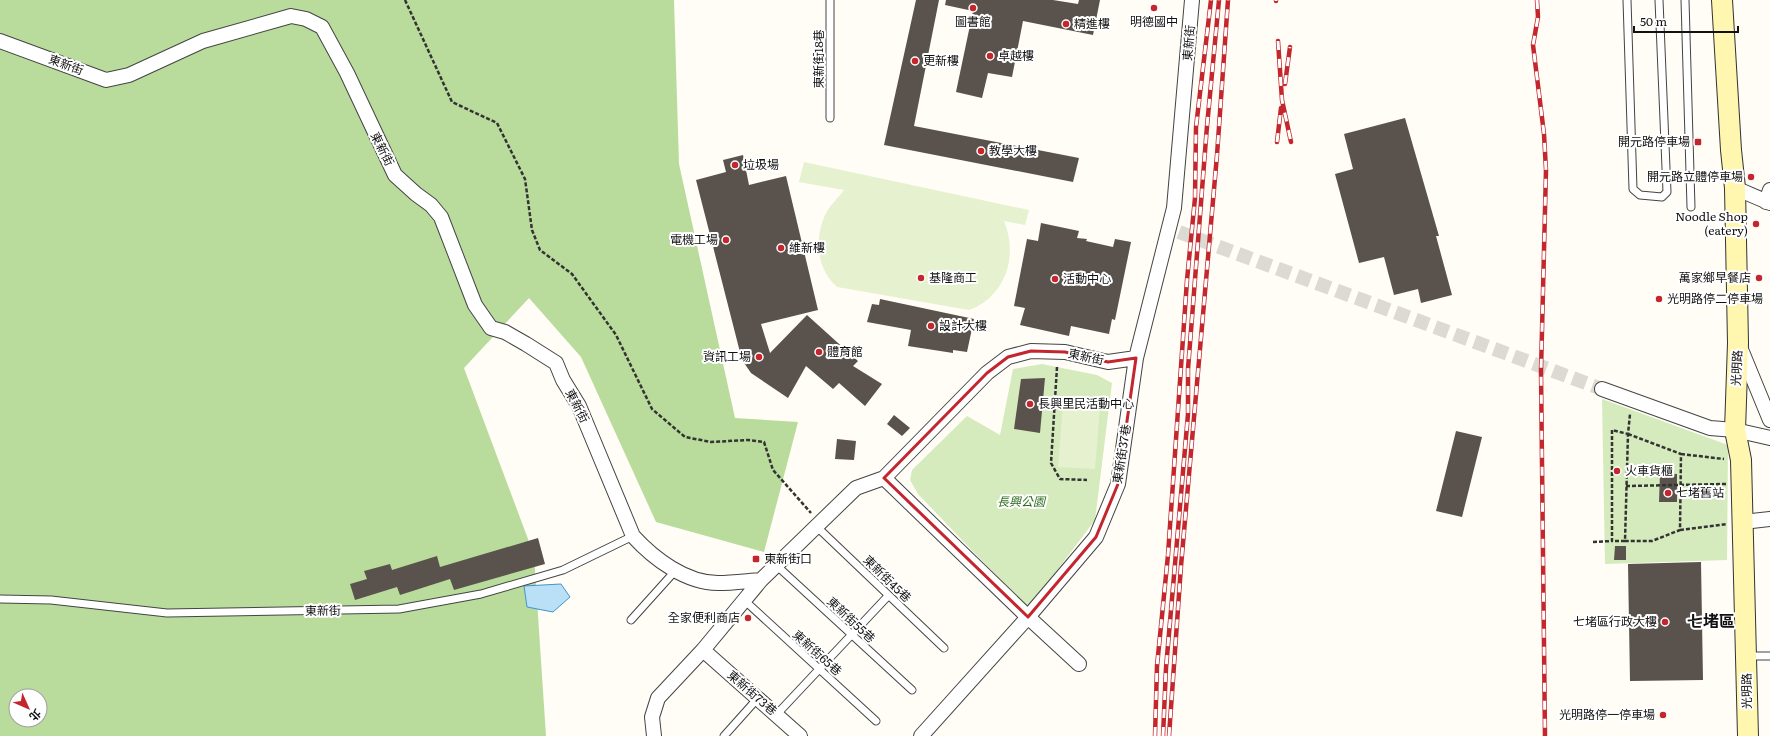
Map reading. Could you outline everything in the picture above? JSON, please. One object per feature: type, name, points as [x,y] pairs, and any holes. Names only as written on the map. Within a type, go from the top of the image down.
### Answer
[{"type":"street","name":"東新街","points":[[654,736],[652,717],[658,698],[702,650],[761,580],[817,524],[856,488],[884,478],[986,373],[1008,357],[1031,351],[1065,352],[1108,362],[1136,358],[1174,231],[1174,208],[1192,0]]},
{"type":"street","name":"光明路","points":[[1722,0],[1734,188],[1738,343],[1734,430],[1741,460],[1748,736]]},
{"type":"street","name":"東新街","points":[[0,41],[106,80],[129,75],[203,40],[290,16],[306,18],[322,28],[347,73],[395,175],[431,205],[440,217],[475,305],[491,328],[505,332],[556,363],[563,380],[579,406],[633,536],[647,551],[668,567],[698,580],[717,583],[761,580]]},
{"type":"street","points":[[1734,188],[1769,198]]},
{"type":"street","points":[[1738,343],[1770,420]]},
{"type":"street","name":"東新街37巷","points":[[921,736],[1028,617],[1096,537],[1104,521],[1118,484],[1136,358]]},
{"type":"street","points":[[1602,389],[1710,428],[1734,430],[1770,438]]},
{"type":"street","points":[[884,478],[1079,664]]},
{"type":"street","points":[[1743,522],[1770,519]]},
{"type":"street","name":"東新街73巷","points":[[702,650],[777,714],[800,736]]},
{"type":"lane","name":"東新街18巷","points":[[830,0],[830,118]]},
{"type":"lane","points":[[1627,0],[1633,189],[1640,195],[1662,197],[1667,192],[1659,0]]},
{"type":"lane","points":[[1685,0],[1691,208]]},
{"type":"lane","name":"東新街45巷","points":[[817,524],[888,596],[944,648]]},
{"type":"lane","name":"東新街","points":[[0,599],[51,600],[167,612],[399,609],[481,594],[564,570],[633,536]]},
{"type":"lane","name":"東新街55巷","points":[[776,565],[912,690]]},
{"type":"lane","points":[[632,620],[676,570]]},
{"type":"lane","points":[[777,714],[888,596]]},
{"type":"lane","name":"東新街65巷","points":[[744,600],[876,721]]},
{"type":"lane","points":[[1746,656],[1770,656]]},
{"type":"lane","points":[[724,736],[758,698]]},
{"type":"path","points":[[405,0],[452,102],[497,123],[525,179],[532,230],[540,250],[572,274],[616,335],[652,409],[685,437],[711,442],[748,440],[764,442],[773,470],[817,524]]},
{"type":"path","points":[[1057,367],[1051,462],[1060,478],[1087,480]]},
{"type":"path","points":[[1625,541],[1630,409]]},
{"type":"path","points":[[1612,541],[1612,430],[1628,434],[1681,454],[1728,460],[1741,460]]},
{"type":"path","points":[[1680,530],[1681,454]]},
{"type":"path","points":[[1626,486],[1742,484]]},
{"type":"path","points":[[1593,542],[1652,541],[1680,530],[1743,522]]},
{"type":"highlighted area","points":[[1031,351],[1065,352],[1108,362],[1136,358],[1118,484],[1096,537],[1028,617],[884,478],[987,373],[1008,357]]},
{"type":"green space","points":[[0,0],[674,0],[679,164],[735,418],[798,422],[764,552],[656,522],[581,357],[529,298],[464,368],[534,555],[546,736],[0,736]]},
{"type":"green space","points":[[804,162],[1029,210],[1025,225],[1004,221],[1010,243],[1010,255],[1005,276],[999,286],[983,303],[969,310],[837,287],[825,272],[819,254],[819,234],[825,215],[831,205],[844,190],[799,182]]},
{"type":"green space","name":"長興公園","points":[[1042,364],[1097,375],[1112,383],[1095,520],[1028,609],[918,494],[910,480],[912,470],[967,416],[1000,435],[1013,369]]},
{"type":"green space","points":[[1602,399],[1728,445],[1727,560],[1605,564]]},
{"type":"green space","points":[[1063,404],[1100,407],[1095,469],[1058,467]]},
{"type":"water","points":[[561,584],[570,597],[553,612],[527,607],[524,586]]},
{"type":"building","name":"教學大樓","points":[[916,0],[939,0],[914,126],[1079,158],[1073,182],[884,145]]},
{"type":"building","points":[[946,0],[1053,0],[1078,4],[1079,0],[1100,0],[1093,35],[1023,21],[1012,77],[988,73],[982,98],[956,92],[973,11],[945,5]]},
{"type":"building","points":[[1405,118],[1439,236],[1436,236],[1452,295],[1421,303],[1418,289],[1394,295],[1384,257],[1359,263],[1335,174],[1353,169],[1344,134]]},
{"type":"building","points":[[743,155],[749,185],[786,176],[818,310],[761,324],[770,353],[807,315],[858,361],[853,366],[882,384],[865,406],[839,383],[833,389],[806,366],[788,398],[751,373],[742,360],[696,180],[726,172],[723,160]]},
{"type":"building","name":"活動中心","points":[[1041,223],[1079,231],[1077,238],[1087,239],[1086,241],[1113,247],[1115,239],[1131,242],[1115,320],[1112,319],[1109,334],[1071,326],[1069,336],[1020,325],[1025,308],[1014,306],[1027,239],[1038,241]]},
{"type":"building","name":"設計大樓","points":[[880,299],[974,319],[967,352],[953,350],[953,353],[908,346],[911,330],[867,322],[872,304],[879,305]]},
{"type":"building","name":"長興里民活動中心","points":[[1045,378],[1040,433],[1014,429],[1021,379]]},
{"type":"building","points":[[894,415],[910,428],[902,436],[887,424]]},
{"type":"building","points":[[1456,431],[1482,437],[1462,517],[1436,511]]},
{"type":"building","points":[[837,439],[856,441],[854,460],[835,459]]},
{"type":"building","name":"七堵舊站","points":[[1660,473],[1677,474],[1677,502],[1659,502]]},
{"type":"building","points":[[538,538],[545,564],[454,590],[450,579],[400,595],[397,587],[355,600],[350,584],[367,579],[364,571],[390,564],[392,570],[437,556],[440,567]]},
{"type":"building","points":[[1615,546],[1626,546],[1626,560],[1614,560]]},
{"type":"building","name":"七堵區行政大樓","points":[[1701,562],[1703,680],[1630,681],[1628,564]]},
{"type":"tunnel","points":[[1179,232],[1602,389]]},
{"type":"railway","points":[[1155,736],[1157,666],[1168,555],[1187,280],[1195,198],[1196,127],[1211,0]]},
{"type":"railway","points":[[1163,736],[1166,668],[1188,414],[1188,369],[1207,126],[1219,0]]},
{"type":"railway","points":[[1169,736],[1181,566],[1217,155],[1228,0]]},
{"type":"railway","points":[[1537,0],[1538,17],[1533,45],[1544,134],[1546,170],[1541,371],[1545,736]]},
{"type":"railway","points":[[1278,41],[1282,100],[1291,142]]},
{"type":"railway","points":[[1285,84],[1290,47]]},
{"type":"railway","points":[[1277,142],[1281,108]]},
{"type":"place","name":"圖書館","points":[[973,8]]},
{"type":"place","name":"明德國中","points":[[1154,8]]},
{"type":"place","name":"精進樓","points":[[1066,24]]},
{"type":"place","name":"卓越樓","points":[[990,56]]},
{"type":"place","name":"更新樓","points":[[915,61]]},
{"type":"place","name":"開元路停車場","points":[[1698,142]]},
{"type":"place","name":"教學大樓","points":[[981,151]]},
{"type":"place","name":"垃圾場","points":[[735,165]]},
{"type":"place","name":"開元路立體停車場","points":[[1751,177]]},
{"type":"place","name":"Noodle Shop (eatery)","points":[[1756,224]]},
{"type":"place","name":"電機工場","points":[[726,240]]},
{"type":"place","name":"維新樓","points":[[781,248]]},
{"type":"place","name":"基隆商工","points":[[921,278]]},
{"type":"place","name":"萬家鄉早餐店","points":[[1759,278]]},
{"type":"place","name":"活動中心","points":[[1055,279]]},
{"type":"place","name":"光明路停二停車場","points":[[1659,299]]},
{"type":"place","name":"設計大樓","points":[[931,326]]},
{"type":"place","name":"體育館","points":[[819,352]]},
{"type":"place","name":"資訊工場","points":[[759,357]]},
{"type":"place","name":"長興里民活動中心","points":[[1030,404]]},
{"type":"place","name":"火車貨櫃","points":[[1617,471]]},
{"type":"place","name":"七堵舊站","points":[[1668,493]]},
{"type":"place","name":"東新街口","points":[[756,559]]},
{"type":"place","name":"全家便利商店","points":[[748,618]]},
{"type":"place","name":"七堵區行政大樓","points":[[1665,622]]},
{"type":"place","name":"光明路停一停車場","points":[[1663,715]]},
{"type":"district","name":"七堵區","points":[[1711,621]]}]
